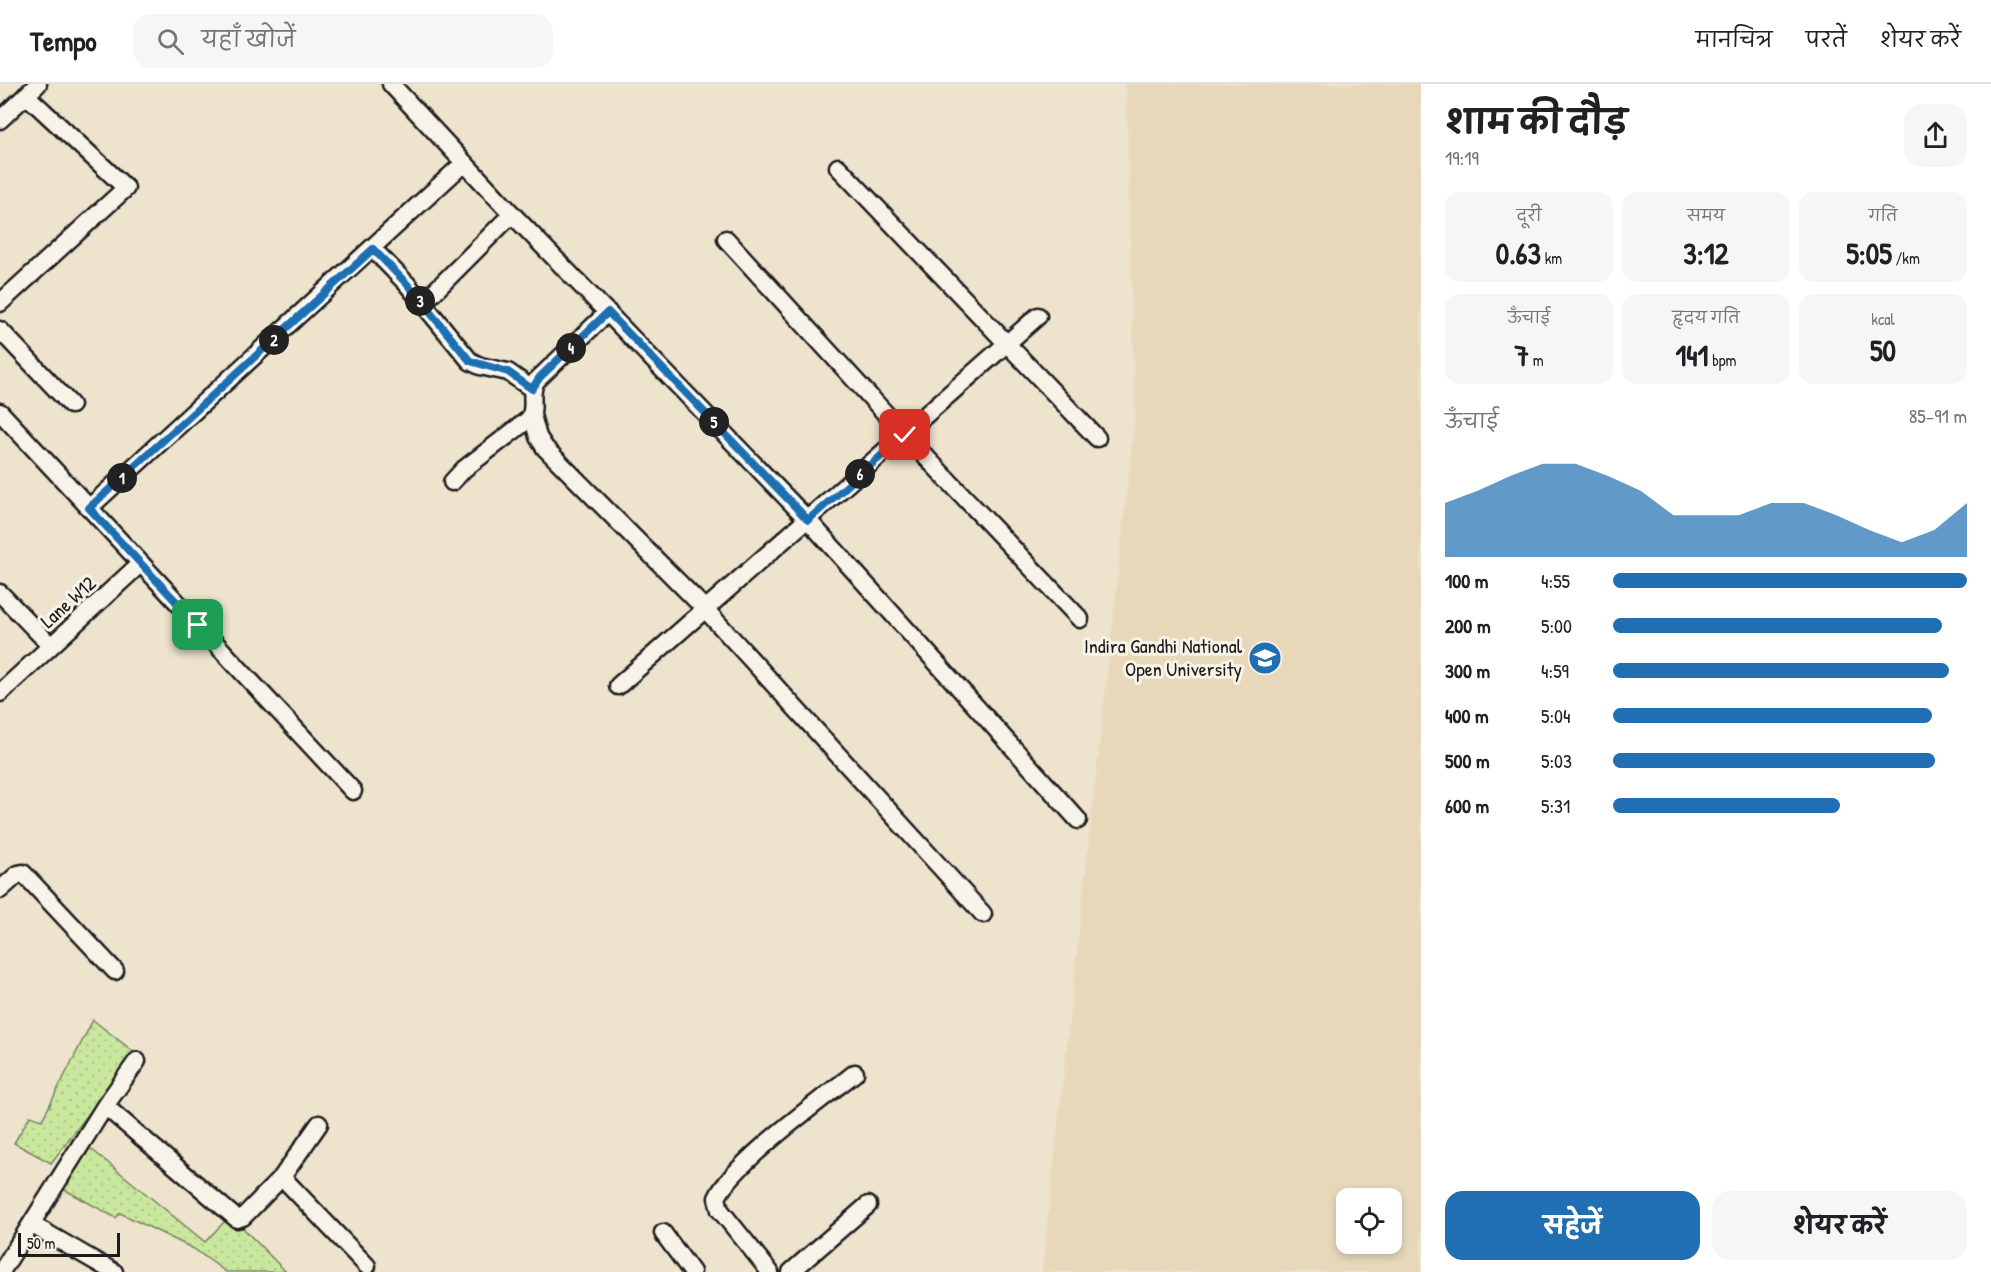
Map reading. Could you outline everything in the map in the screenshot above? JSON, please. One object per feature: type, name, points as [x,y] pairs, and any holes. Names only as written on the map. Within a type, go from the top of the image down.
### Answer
[{"type":"street","points":[[391,84],[512,214],[808,520],[1078,819]]},
{"type":"street","points":[[0,120],[32,89],[126,188],[0,303]]},
{"type":"street","points":[[89,508],[464,163]]},
{"type":"street","points":[[838,167],[1097,438]]},
{"type":"street","points":[[422,304],[512,214]]},
{"type":"street","points":[[726,239],[905,435],[1080,620]]},
{"type":"street","points":[[373,249],[407,284],[470,361],[508,372],[532,389]]},
{"type":"street","points":[[608,312],[540,377],[532,389],[532,415],[538,437],[545,448],[705,609],[983,914]]},
{"type":"street","points":[[618,686],[1038,316]]},
{"type":"street","points":[[0,330],[71,405]]},
{"type":"street","points":[[0,412],[353,791]]},
{"type":"street","points":[[452,482],[532,415]]},
{"type":"street","name":"Lane W12","points":[[0,593],[51,646],[141,563]]},
{"type":"street","points":[[0,693],[51,646]]},
{"type":"street","points":[[0,890],[18,874],[23,873],[115,971]]},
{"type":"street","points":[[1,1272],[105,1106],[137,1061]]},
{"type":"street","points":[[771,1272],[720,1210],[717,1198],[726,1183],[761,1150],[855,1072]]},
{"type":"street","points":[[105,1106],[233,1218],[243,1217],[282,1177],[319,1124]]},
{"type":"street","points":[[282,1177],[368,1266]]},
{"type":"street","points":[[790,1272],[868,1205]]},
{"type":"street","points":[[32,1224],[114,1272]]},
{"type":"street","points":[[663,1233],[692,1272]]},
{"type":"shaded area","name":"Indira Gandhi National Open University","points":[[1126,84],[1421,84],[1421,1272],[1042,1272],[1135,417]]},
{"type":"green space","points":[[93,1020],[135,1053],[51,1163],[14,1143],[30,1116],[42,1120]]},
{"type":"green space","points":[[85,1144],[205,1242],[227,1219],[234,1219],[286,1272],[226,1272],[194,1249],[120,1213],[116,1218],[58,1186]]},
{"type":"place","name":"Indira Gandhi National Open University","points":[[1265,658]]},
{"type":"route","points":[[198,625],[89,508],[373,249],[407,284],[470,361],[480,366],[508,372],[532,389],[540,377],[608,312],[808,520],[905,435]]}]
